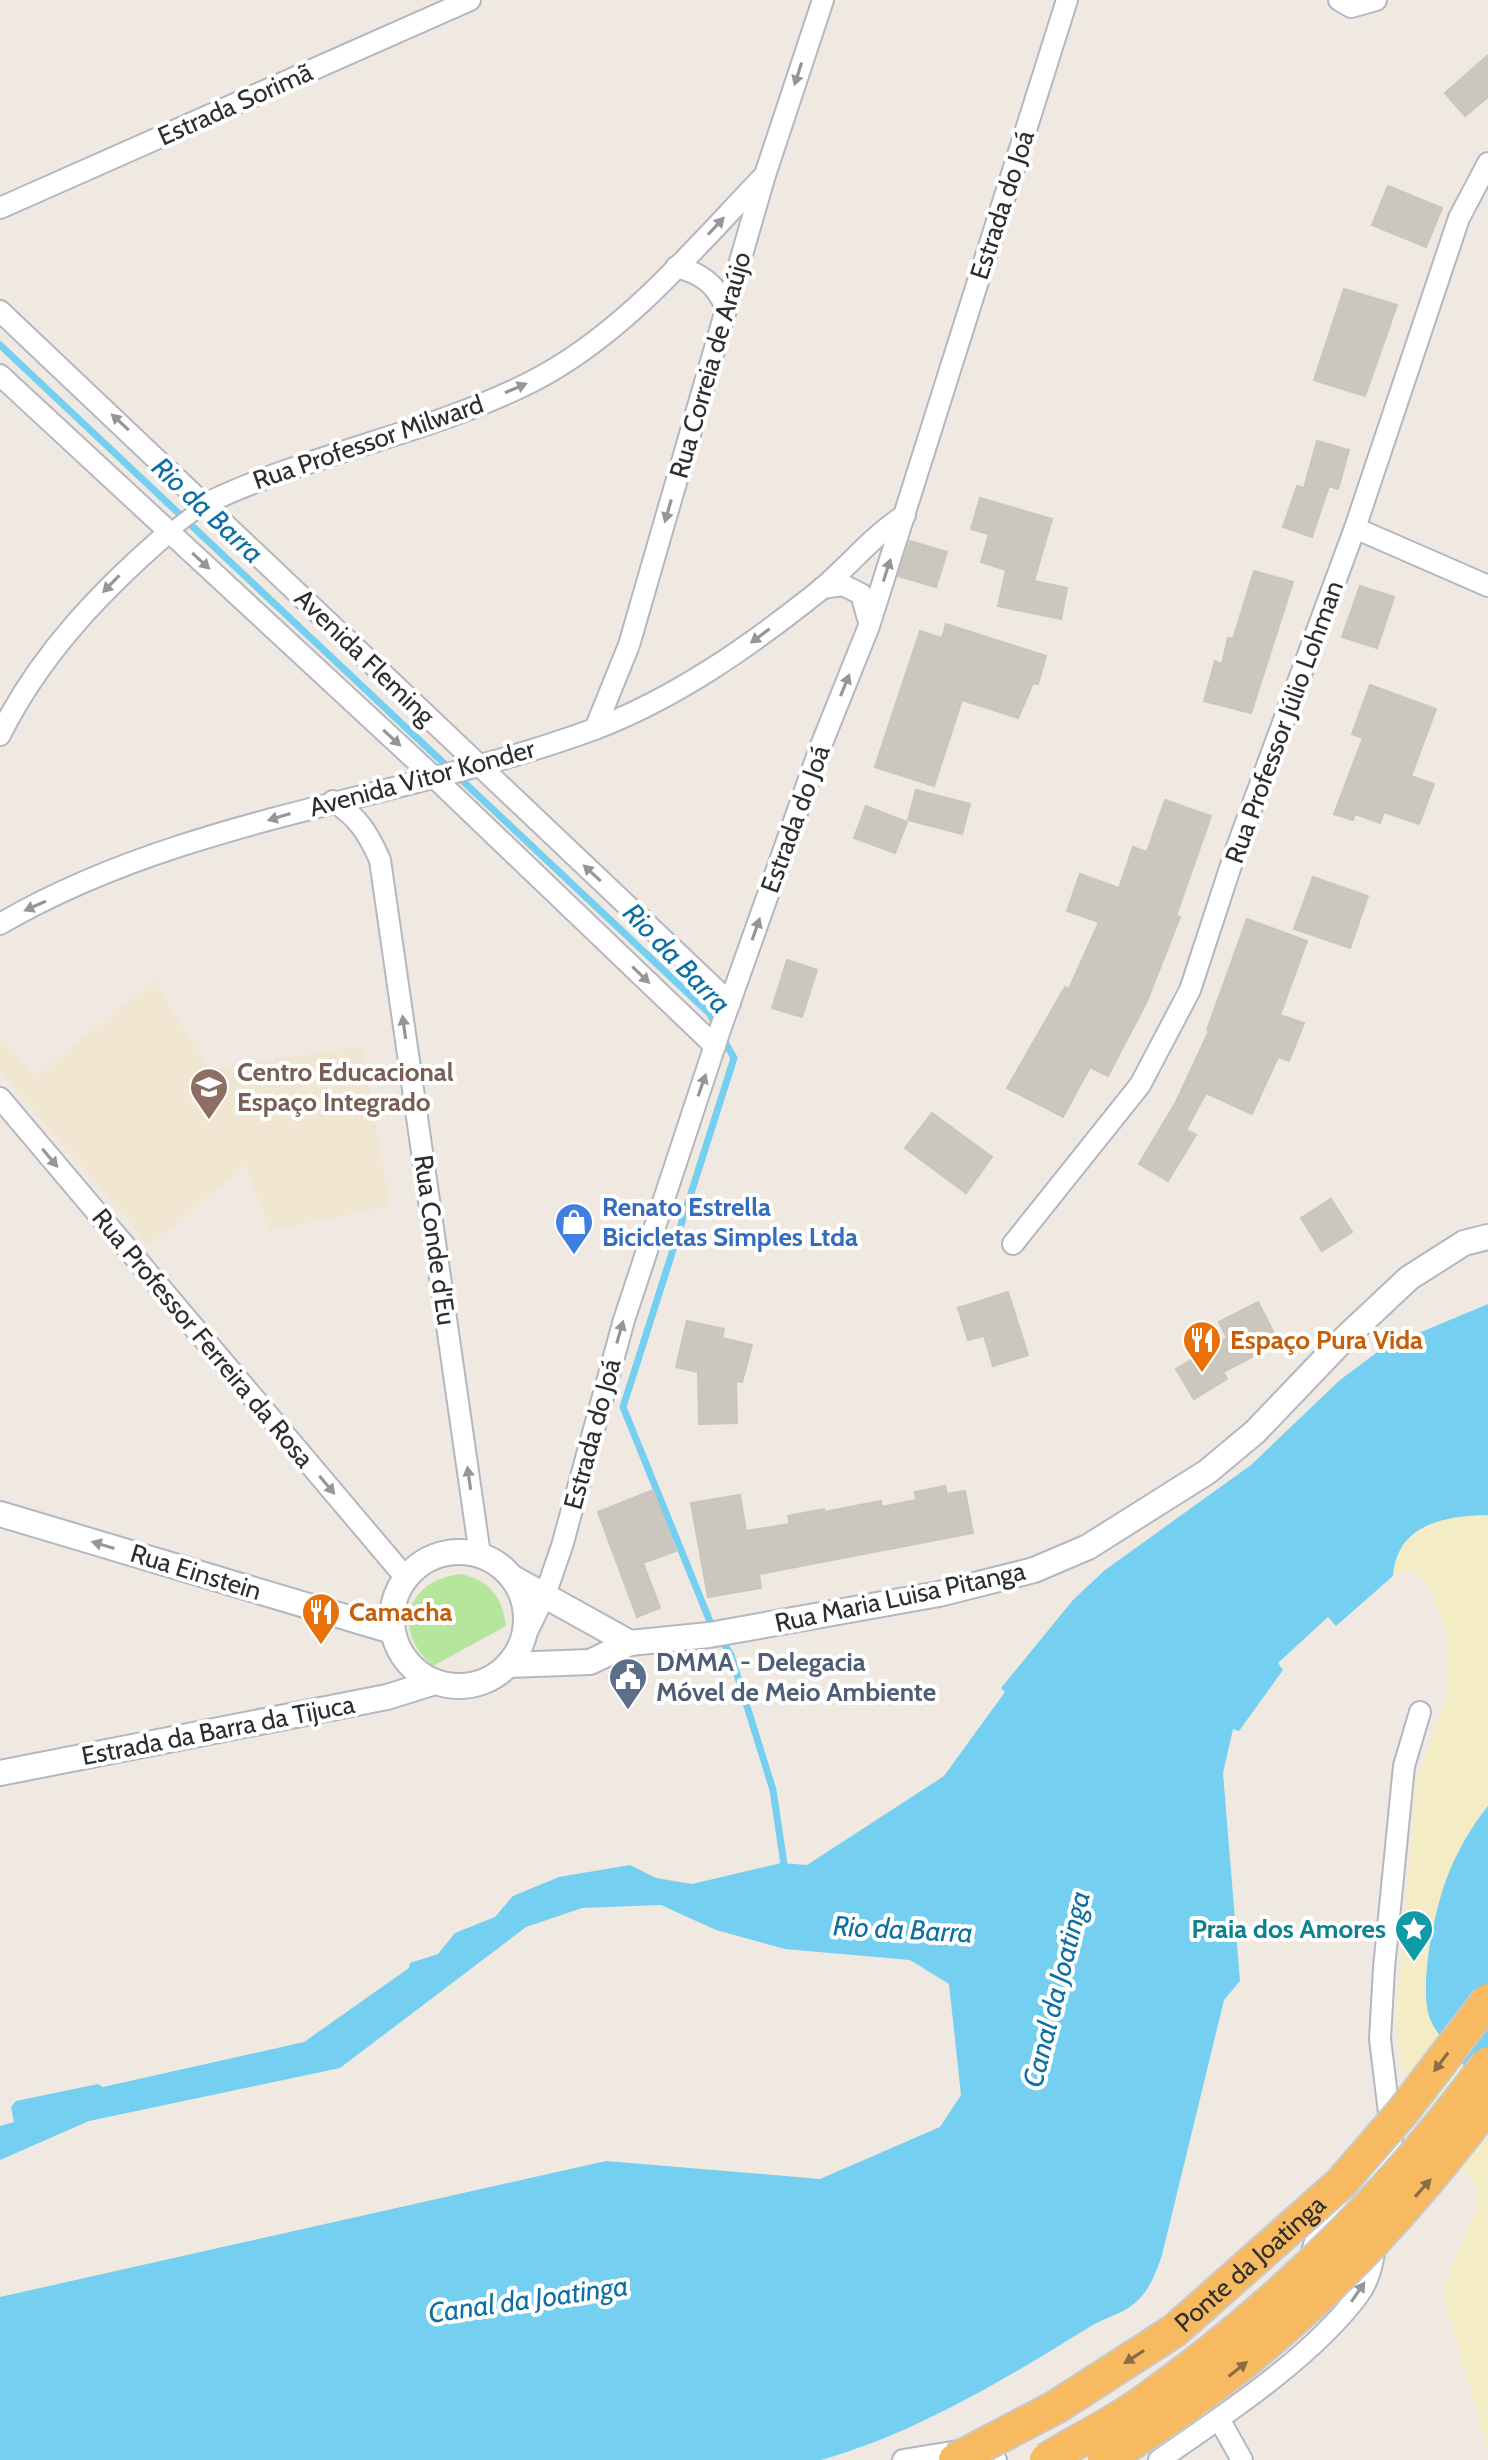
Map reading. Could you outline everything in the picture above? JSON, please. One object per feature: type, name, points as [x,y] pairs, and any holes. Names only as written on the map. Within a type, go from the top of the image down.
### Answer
[{"type":"highway","name":"Ponte da Joatinga","points":[[955,2460],[1056,2407],[1174,2331],[1341,2183],[1404,2110],[1488,2000]]},
{"type":"highway","name":"Ponte da Joatinga","points":[[1046,2460],[1143,2402],[1280,2296],[1370,2208],[1488,2063]]},
{"type":"highway","points":[[1104,2460],[1214,2388],[1318,2301],[1436,2174],[1488,2104]]},
{"type":"street","name":"Estrada Sorimã","points":[[0,208],[470,0]]},
{"type":"street","name":"Rua Correia de Araújo","points":[[595,729],[629,645],[765,175],[823,0]]},
{"type":"street","name":"Estrada do Joá","points":[[524,1638],[545,1595],[562,1546],[624,1320],[716,1043],[820,748],[869,626],[1067,0]]},
{"type":"street","points":[[1339,0],[1351,7],[1376,0]]},
{"type":"street","name":"Rua Professor Júlio Lohman","points":[[1013,1244],[1140,1085],[1190,990],[1237,847],[1355,528],[1459,218],[1488,163]]},
{"type":"street","name":"Rua Professor Milward","points":[[0,735],[19,696],[70,628],[128,568],[201,507],[263,478],[477,405],[530,382],[591,343],[676,267],[765,175]]},
{"type":"street","points":[[676,267],[705,278],[720,293],[726,308]]},
{"type":"street","name":"Avenida Fleming","points":[[0,311],[474,768],[729,1006]]},
{"type":"street","name":"Avenida Fleming","points":[[0,375],[173,528],[716,1043]]},
{"type":"street","name":"Avenida Vitor Konder","points":[[0,924],[133,862],[333,801],[440,778],[595,729],[707,673],[822,588],[883,529],[905,515]]},
{"type":"street","points":[[1355,528],[1488,586]]},
{"type":"street","points":[[822,588],[843,585],[861,594],[869,626]]},
{"type":"street","name":"Rua Conde d'Eu","points":[[333,801],[352,814],[368,832],[380,860],[480,1555]]},
{"type":"street","name":"Rua Professor Ferreira da Rosa","points":[[0,1098],[406,1578]]},
{"type":"street","name":"Rua Maria Luisa Pitanga","points":[[508,1665],[590,1662],[630,1643],[718,1634],[985,1584],[1034,1570],[1088,1547],[1207,1472],[1255,1432],[1342,1341],[1409,1278],[1464,1243],[1488,1237]]},
{"type":"street","name":"Rua Einstein","points":[[0,1514],[392,1631]]},
{"type":"street","points":[[513,1578],[525,1606],[524,1638],[508,1665],[495,1675],[469,1686],[435,1682],[407,1662],[392,1631],[393,1603],[406,1578],[425,1561],[438,1555],[466,1552],[498,1564],[513,1578],[630,1643]]},
{"type":"street","points":[[590,1662],[593,1624]]},
{"type":"street","name":"Estrada da Barra da Tijuca","points":[[0,1773],[387,1697],[435,1682]]},
{"type":"street","points":[[1159,2460],[1219,2419],[1305,2348],[1346,2309],[1365,2284],[1375,2248],[1388,2166],[1391,2113],[1380,2039],[1384,1968],[1404,1766],[1420,1712]]},
{"type":"street","points":[[1305,2348],[1315,2233],[1352,2192],[1388,2166]]},
{"type":"street","points":[[1219,2419],[1242,2460]]},
{"type":"street","points":[[903,2460],[958,2451],[996,2460]]},
{"type":"shaded area","name":"Centro Educacional Espaço Integrado","points":[[154,980],[209,1069],[362,1046],[390,1206],[270,1231],[245,1166],[150,1246],[0,1072],[0,1037],[36,1076]]},
{"type":"green space","points":[[461,1574],[480,1581],[493,1591],[506,1626],[433,1666],[412,1637],[409,1623],[411,1609],[417,1596],[428,1586],[442,1578]]},
{"type":"sand","name":"Praia dos Amores","points":[[1488,1515],[1488,1806],[1474,1824],[1488,2094],[1488,2452],[1442,2289],[1479,2202],[1475,2184],[1412,2103],[1395,2026],[1416,1783],[1448,1692],[1447,1638],[1426,1581],[1412,1570],[1393,1576],[1396,1558],[1413,1534],[1440,1521]]},
{"type":"water","name":"Canal da Joatinga","points":[[1488,1304],[1488,1515],[1440,1521],[1413,1534],[1396,1558],[1393,1576],[1336,1626],[1328,1617],[1278,1663],[1283,1670],[1239,1731],[1233,1729],[1223,1773],[1240,1981],[1224,2000],[1162,2255],[1147,2289],[1131,2306],[925,2420],[821,2460],[0,2460],[0,2297],[606,2161],[820,2179],[940,2127],[961,2095],[949,1984],[910,1960],[785,1949],[716,1930],[661,1905],[582,1908],[526,1927],[340,2068],[89,2121],[0,2160],[0,2126],[14,2122],[11,2107],[16,2101],[98,2084],[103,2087],[304,2042],[409,1968],[410,1963],[438,1954],[455,1933],[495,1917],[513,1896],[559,1877],[630,1865],[656,1878],[692,1884],[781,1863],[807,1865],[944,1776],[1005,1692],[1001,1688],[1073,1600],[1105,1570],[1251,1465],[1340,1380],[1383,1348]]},
{"type":"water","points":[[1488,1806],[1488,2094],[1436,2030],[1427,2007],[1426,1990],[1429,1948],[1443,1889],[1460,1848]]},
{"type":"building","points":[[1488,55],[1488,97],[1465,116],[1445,93]]},
{"type":"building","points":[[1388,186],[1442,208],[1426,247],[1372,225]]},
{"type":"building","points":[[1344,289],[1397,305],[1365,396],[1314,380]]},
{"type":"building","points":[[1317,441],[1349,450],[1338,489],[1329,486],[1312,537],[1283,527],[1297,486],[1304,488]]},
{"type":"building","points":[[980,498],[1052,519],[1034,581],[1067,588],[1061,619],[998,606],[1006,570],[981,562],[989,534],[971,529]]},
{"type":"building","points":[[910,541],[947,552],[936,587],[898,576]]},
{"type":"building","points":[[1254,571],[1293,582],[1251,713],[1204,701],[1215,661],[1222,664],[1228,638],[1233,639]]},
{"type":"building","points":[[1360,586],[1394,597],[1377,648],[1342,637]]},
{"type":"building","points":[[946,624],[1046,656],[1038,684],[1033,683],[1018,718],[962,700],[934,786],[875,767],[920,631],[942,638]]},
{"type":"building","points":[[1370,685],[1436,709],[1411,776],[1434,784],[1419,824],[1384,812],[1380,823],[1355,814],[1353,820],[1334,814],[1363,738],[1352,734]]},
{"type":"building","points":[[916,790],[970,804],[962,834],[908,820]]},
{"type":"building","points":[[1165,800],[1211,816],[1176,916],[1180,917],[1147,1001],[1108,1076],[1090,1067],[1063,1117],[1007,1088],[1065,987],[1069,989],[1099,922],[1067,911],[1080,874],[1119,888],[1133,847],[1147,852]]},
{"type":"building","points":[[866,806],[907,822],[895,853],[854,838]]},
{"type":"building","points":[[1313,877],[1368,896],[1350,948],[1294,929]]},
{"type":"building","points":[[1247,919],[1307,941],[1280,1015],[1304,1023],[1289,1061],[1278,1057],[1252,1114],[1206,1093],[1186,1130],[1196,1135],[1168,1181],[1139,1164],[1176,1102],[1209,1031]]},
{"type":"building","points":[[787,960],[817,970],[802,1017],[772,1008]]},
{"type":"building","points":[[932,1113],[992,1157],[966,1193],[905,1148]]},
{"type":"building","points":[[1331,1199],[1352,1232],[1322,1251],[1301,1218]]},
{"type":"building","points":[[1008,1292],[1028,1355],[993,1366],[984,1336],[968,1340],[958,1308]]},
{"type":"building","points":[[1258,1302],[1279,1343],[1223,1372],[1227,1379],[1194,1399],[1176,1369],[1227,1338],[1219,1322]]},
{"type":"building","points":[[687,1321],[724,1329],[722,1338],[752,1345],[742,1382],[736,1381],[737,1423],[699,1424],[698,1372],[676,1367]]},
{"type":"building","points":[[945,1486],[947,1494],[965,1491],[973,1533],[759,1574],[761,1588],[708,1597],[691,1503],[740,1495],[746,1531],[790,1524],[788,1516],[824,1509],[824,1512],[881,1501],[882,1507],[916,1500],[915,1492]]},
{"type":"building","points":[[653,1490],[676,1551],[643,1563],[660,1608],[637,1617],[598,1512]]},
{"type":"waterway","name":"Rio da Barra","points":[[0,345],[710,1014],[716,1027]]},
{"type":"waterway","name":"Rio da Barra","points":[[722,1037],[734,1058],[623,1407],[711,1624],[731,1655],[773,1790],[785,1871]]},
{"type":"place","name":"Centro Educacional Espaço Integrado","points":[[209,1121]]},
{"type":"place","name":"Renato Estrella Bicicletas Simples Ltda","points":[[574,1256]]},
{"type":"place","name":"Espaço Pura Vida","points":[[1202,1374]]},
{"type":"place","name":"Camacha","points":[[321,1646]]},
{"type":"place","name":"DMMA - Delegacia Móvel de Meio Ambiente","points":[[628,1711]]},
{"type":"place","name":"Praia dos Amores","points":[[1414,1963]]}]
